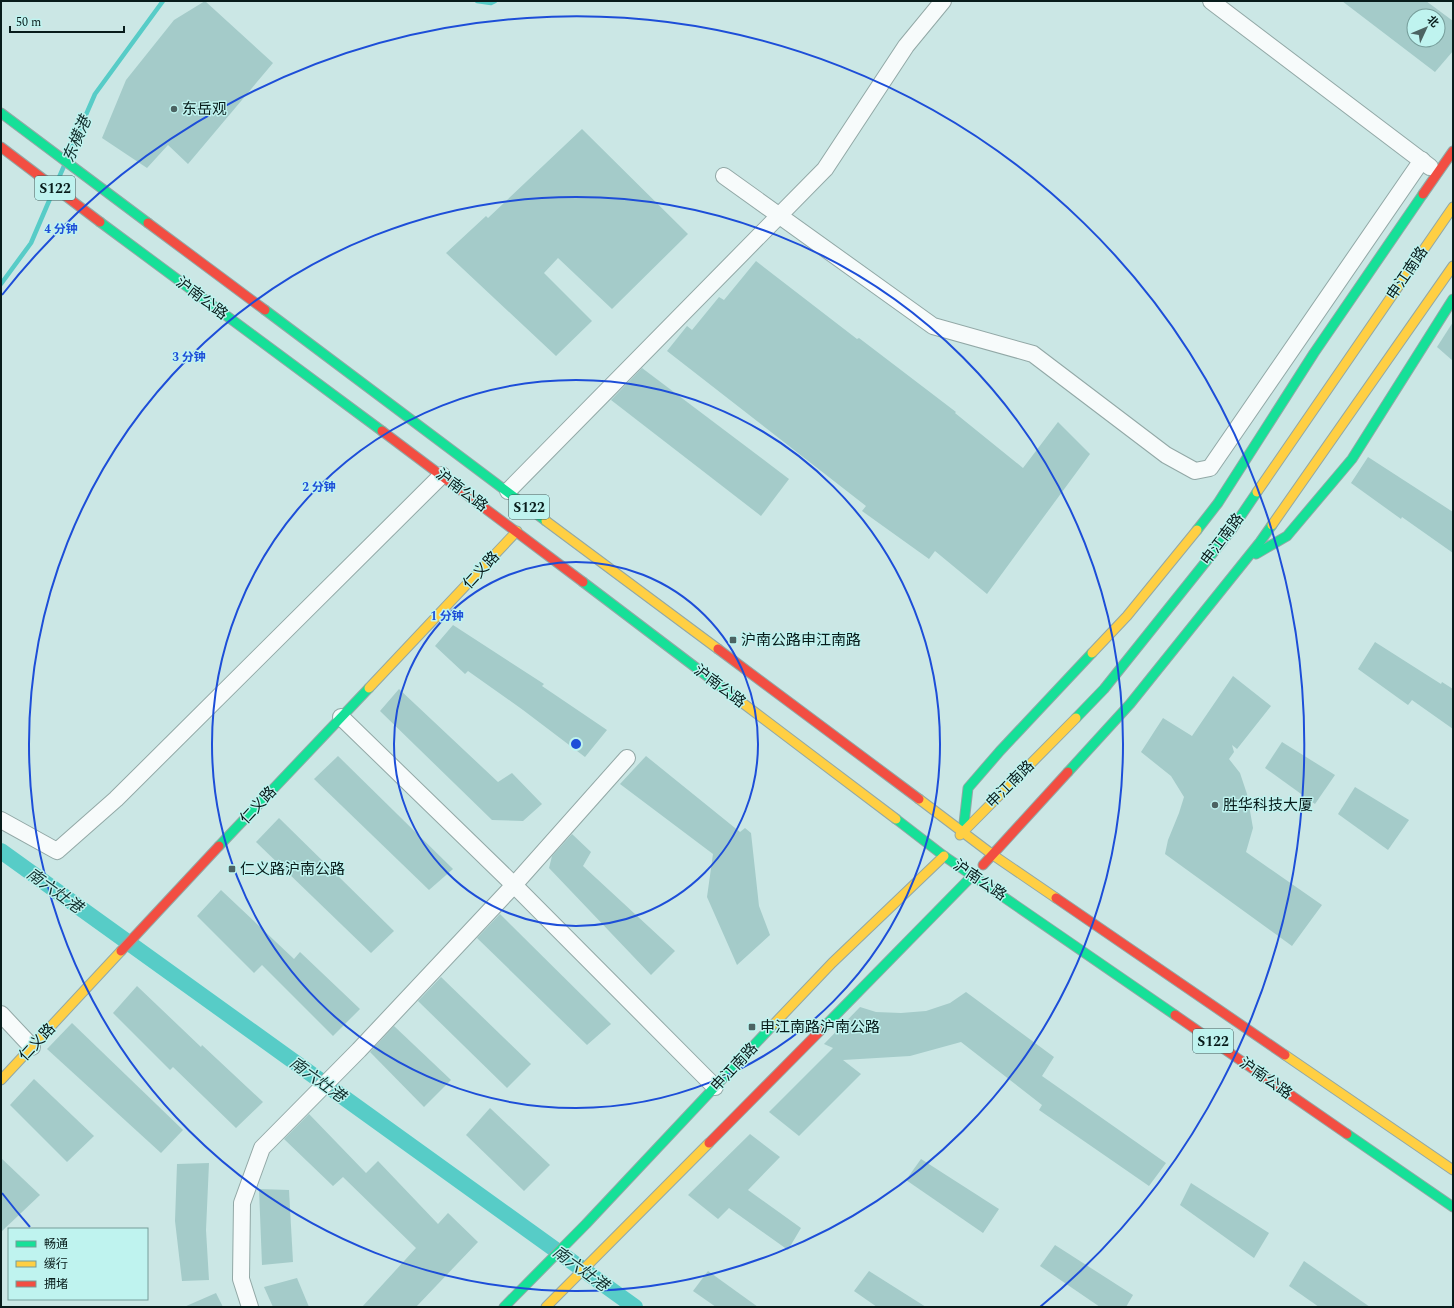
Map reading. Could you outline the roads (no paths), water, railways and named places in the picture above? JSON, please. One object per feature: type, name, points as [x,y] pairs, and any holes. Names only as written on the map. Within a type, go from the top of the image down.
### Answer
[{"type":"main road","name":"沪南公路","points":[[1,113],[508,491],[993,856],[1453,1170]]},
{"type":"main road","name":"沪南公路","points":[[1,147],[517,532],[949,850],[973,875],[1453,1207]]},
{"type":"main road","points":[[963,832],[968,788],[1000,751],[1127,616],[1164,572],[1218,503],[1314,353],[1453,151]]},
{"type":"main road","name":"申江南路","points":[[504,1307],[582,1228],[832,963],[949,850],[963,832],[1104,689],[1232,529],[1453,207]]},
{"type":"main road","name":"申江南路","points":[[546,1307],[993,856],[1130,704],[1260,542],[1453,266]]},
{"type":"main road","points":[[1246,560],[1287,536],[1352,459],[1453,299]]},
{"type":"main road","points":[[1203,549],[1232,529]]},
{"type":"main road","name":"仁义路","points":[[1,1080],[341,717],[517,532]]},
{"type":"main road","points":[[1127,616],[1175,572]]},
{"type":"street","points":[[508,491],[825,169],[906,46],[943,1]]},
{"type":"street","points":[[1212,1],[1438,172]]},
{"type":"street","points":[[724,176],[933,326],[1033,354],[1166,455],[1195,471],[1210,468],[1422,160]]},
{"type":"street","points":[[1,820],[57,852],[116,799],[442,475]]},
{"type":"street","points":[[341,717],[514,885],[715,1087]]},
{"type":"street","points":[[250,1307],[241,1279],[242,1203],[262,1148],[514,885],[627,758]]},
{"type":"street","points":[[1,1014],[32,1047]]},
{"type":"waterway","name":"东横港","points":[[68,156],[95,94],[163,1]]},
{"type":"waterway","name":"东横港","points":[[477,1],[491,3],[495,1]]},
{"type":"waterway","name":"东横港","points":[[57,182],[64,166]]},
{"type":"waterway","name":"东横港","points":[[1,284],[31,243],[52,194]]},
{"type":"waterway","name":"南六灶港","points":[[1,851],[635,1307]]},
{"type":"place","name":"东岳观","points":[[174,109]]},
{"type":"place","name":"沪南公路申江南路","points":[[733,640]]},
{"type":"place","name":"胜华科技大厦","points":[[1215,805]]},
{"type":"place","name":"仁义路沪南公路","points":[[232,869]]},
{"type":"place","name":"申江南路沪南公路","points":[[752,1027]]}]
